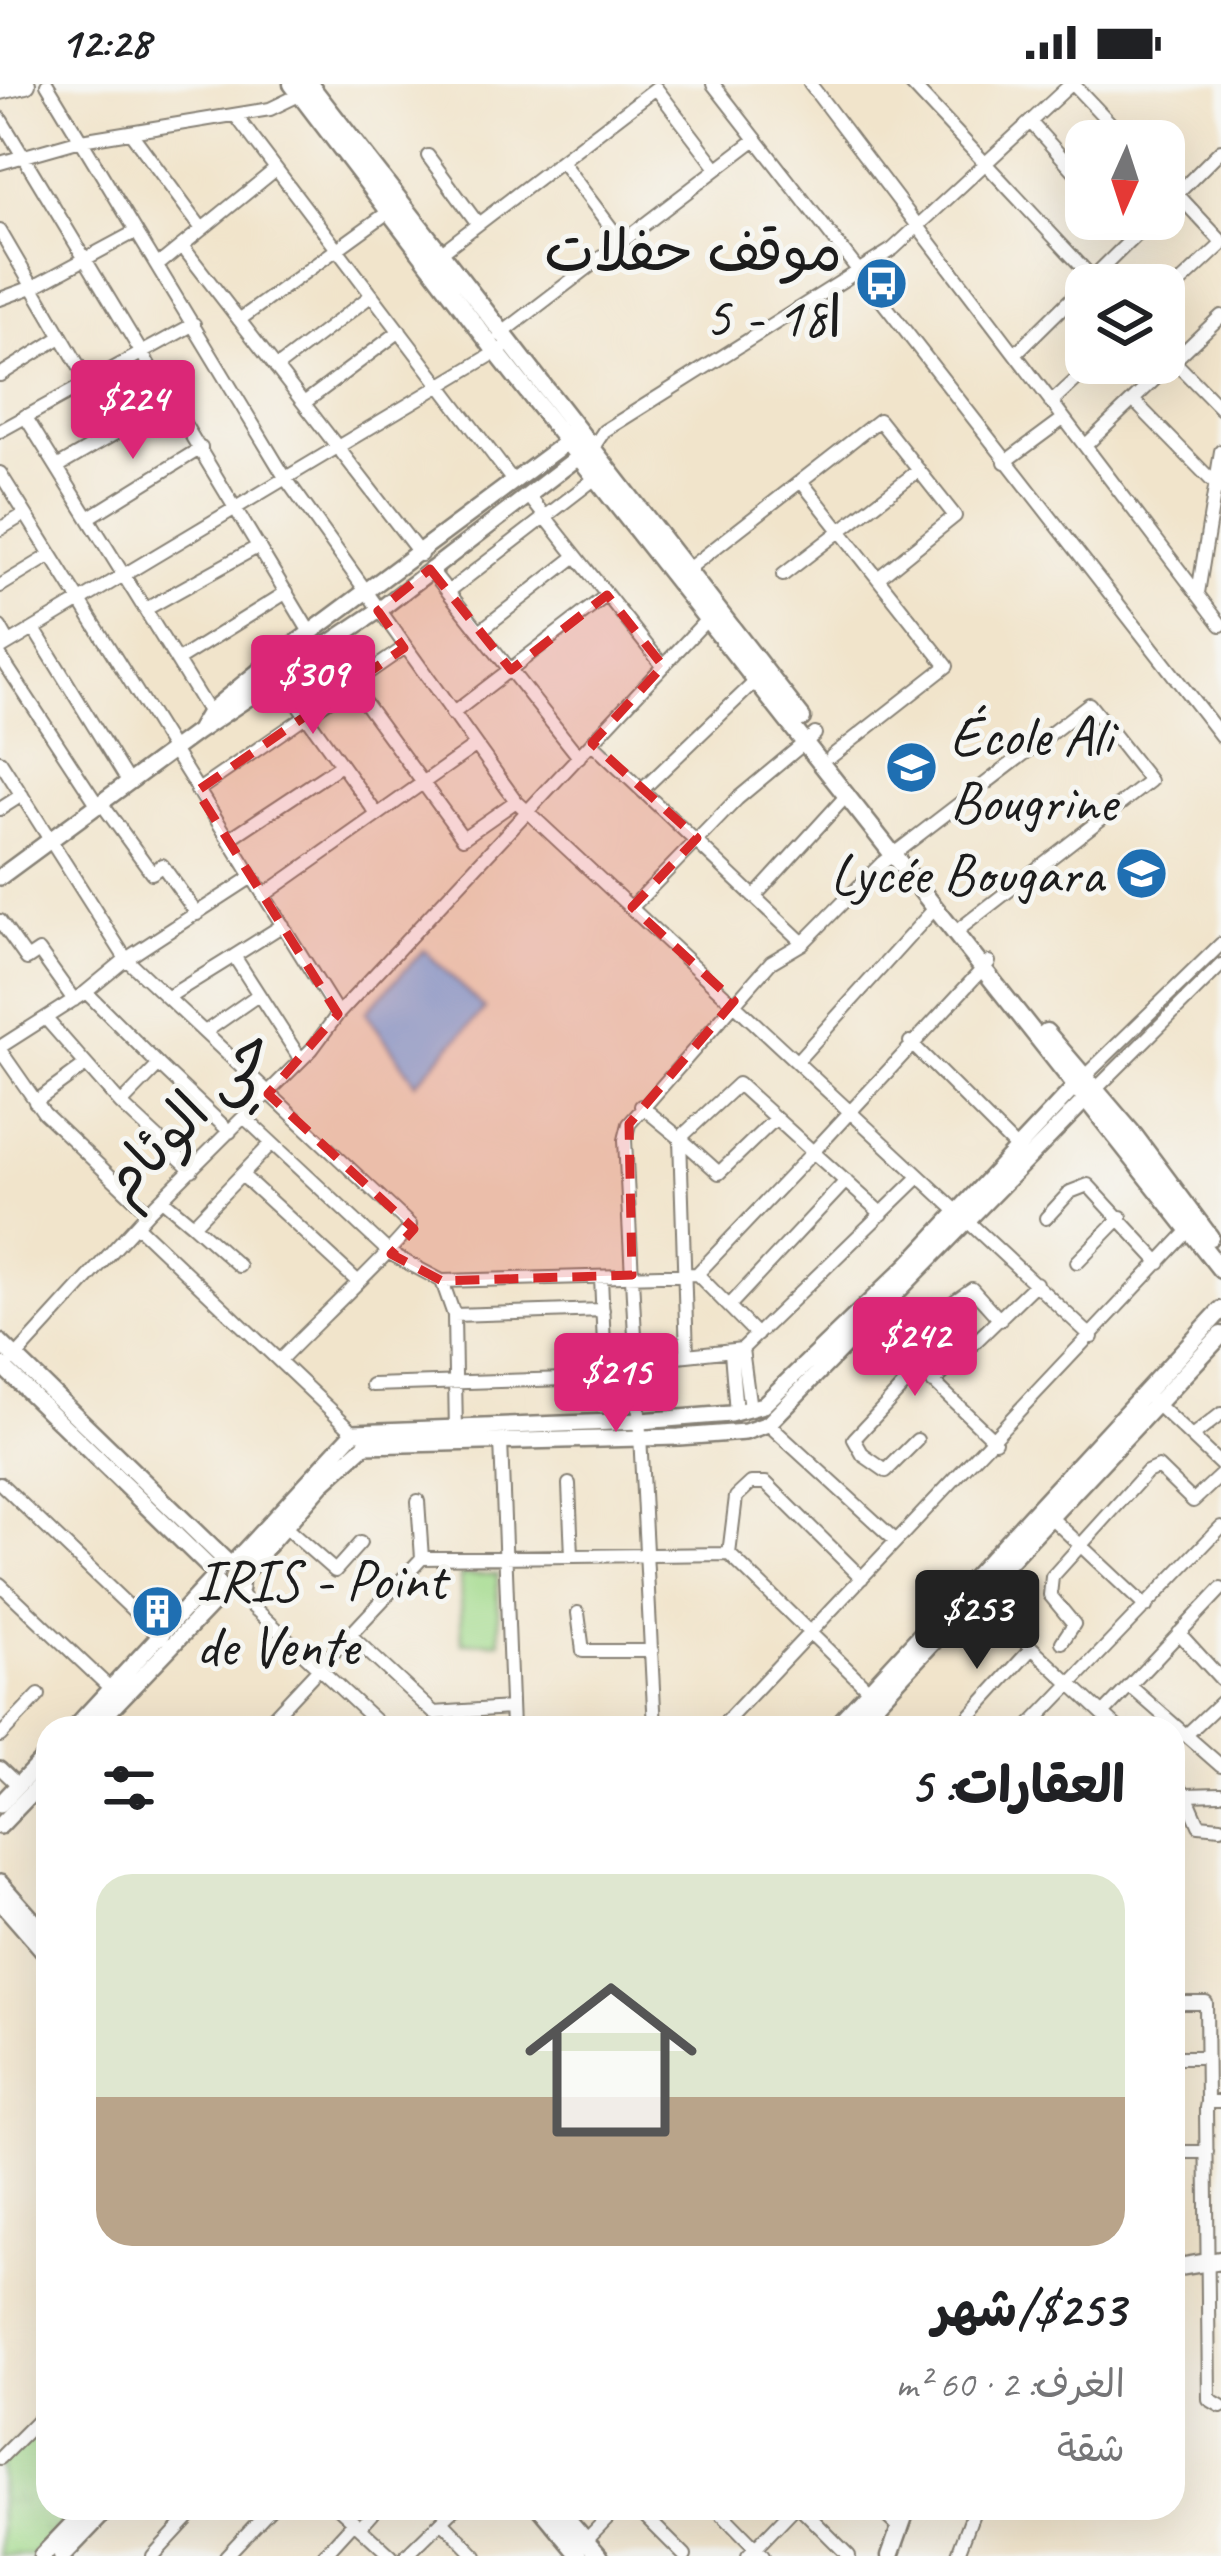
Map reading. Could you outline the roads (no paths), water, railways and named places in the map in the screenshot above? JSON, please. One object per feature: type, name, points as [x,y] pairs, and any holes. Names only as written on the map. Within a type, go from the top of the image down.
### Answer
[{"type":"main road","points":[[0,90],[26,84]]},
{"type":"main road","points":[[300,88],[391,211],[688,569],[758,680],[832,756],[936,907],[1193,1225],[1221,1270]]},
{"type":"main road","points":[[300,88],[439,254],[502,344]]},
{"type":"main road","points":[[585,441],[597,477],[714,613],[811,737],[848,794],[962,927],[986,964]]},
{"type":"main road","points":[[1193,1225],[1221,1252]]},
{"type":"main road","points":[[849,1716],[972,1592],[1150,1398],[1221,1310]]},
{"type":"main road","points":[[1150,1398],[1221,1335]]},
{"type":"main road","points":[[860,1716],[874,1695]]},
{"type":"main road","points":[[1185,2266],[1215,2260]]},
{"type":"main road","points":[[42,2556],[76,2520]]},
{"type":"main road","points":[[62,2556],[96,2520]]},
{"type":"main road","points":[[892,2555],[903,2520]]},
{"type":"street","points":[[47,84],[286,479],[516,801],[1092,1336]]},
{"type":"street","points":[[713,84],[1221,736]]},
{"type":"street","points":[[811,84],[1221,625]]},
{"type":"street","points":[[910,84],[1078,264]]},
{"type":"street","points":[[212,717],[378,611],[513,481],[585,441],[921,229],[1072,84],[1106,120]]},
{"type":"street","points":[[0,164],[81,140],[287,105],[300,88]]},
{"type":"street","points":[[439,254],[656,88],[717,168]]},
{"type":"street","points":[[236,116],[513,481]]},
{"type":"street","points":[[0,118],[311,634]]},
{"type":"street","points":[[1032,124],[1065,161]]},
{"type":"street","points":[[131,133],[202,229]]},
{"type":"street","points":[[3,650],[502,344],[621,241],[756,139]]},
{"type":"street","points":[[1185,186],[1221,150]]},
{"type":"street","points":[[428,156],[478,224]]},
{"type":"street","points":[[561,161],[621,241]]},
{"type":"street","points":[[158,265],[276,169]]},
{"type":"street","points":[[1185,203],[1221,243],[1185,278]]},
{"type":"street","points":[[239,320],[391,211]]},
{"type":"street","points":[[0,231],[87,380]]},
{"type":"street","points":[[0,298],[35,286],[135,232]]},
{"type":"street","points":[[1111,264],[1132,240]]},
{"type":"street","points":[[182,245],[579,757]]},
{"type":"street","points":[[0,260],[17,257]]},
{"type":"street","points":[[276,368],[372,295]]},
{"type":"street","points":[[1016,355],[1065,310]]},
{"type":"street","points":[[1185,345],[1219,322]]},
{"type":"street","points":[[0,431],[194,324]]},
{"type":"street","points":[[304,403],[400,331]]},
{"type":"street","points":[[1,370],[61,337]]},
{"type":"street","points":[[1185,372],[1221,409]]},
{"type":"street","points":[[1051,403],[1071,384]]},
{"type":"street","points":[[1084,446],[1146,384]]},
{"type":"street","points":[[1133,400],[1218,489]]},
{"type":"street","points":[[57,467],[171,401]]},
{"type":"street","points":[[26,416],[212,717]]},
{"type":"street","points":[[1005,462],[1063,418]]},
{"type":"street","points":[[688,569],[879,420],[956,516],[878,578]]},
{"type":"street","points":[[0,877],[174,752],[311,634],[528,495],[585,441]]},
{"type":"street","points":[[90,517],[201,448]]},
{"type":"street","points":[[1198,593],[1221,451]]},
{"type":"street","points":[[783,575],[919,470]]},
{"type":"street","name":"حي الوئام","points":[[0,472],[338,1014],[301,1060],[148,1212],[5,1366]]},
{"type":"street","points":[[449,591],[597,477]]},
{"type":"street","points":[[801,481],[947,666],[832,756]]},
{"type":"street","points":[[528,495],[663,666]]},
{"type":"street","points":[[0,529],[25,514]]},
{"type":"street","points":[[146,609],[259,546]]},
{"type":"street","points":[[0,586],[51,555]]},
{"type":"street","points":[[481,630],[576,556]]},
{"type":"street","points":[[178,660],[287,592]]},
{"type":"street","points":[[452,714],[607,596]]},
{"type":"street","points":[[338,1014],[714,613]]},
{"type":"street","points":[[0,627],[3,650],[100,806],[152,873],[162,865],[196,914]]},
{"type":"street","points":[[34,629],[130,783]]},
{"type":"street","points":[[197,791],[404,648]]},
{"type":"street","points":[[279,678],[376,813]]},
{"type":"street","points":[[642,790],[758,680]]},
{"type":"street","points":[[351,684],[463,838],[516,801]]},
{"type":"street","points":[[655,1716],[626,1140],[641,1106],[771,962],[803,943],[898,852],[1089,704],[1150,781],[962,927]]},
{"type":"street","points":[[632,907],[698,838],[811,737]]},
{"type":"street","points":[[592,742],[698,838],[803,943]]},
{"type":"street","points":[[264,895],[475,746]]},
{"type":"street","points":[[0,761],[126,959],[410,1226],[391,1254],[356,1280],[281,1359]]},
{"type":"street","points":[[229,839],[340,765]]},
{"type":"street","points":[[754,896],[848,794]]},
{"type":"street","points":[[0,809],[22,795]]},
{"type":"street","points":[[148,1212],[35,1102],[0,1048],[252,877]]},
{"type":"street","points":[[797,1061],[936,907]]},
{"type":"street","points":[[0,921],[27,959],[39,951],[80,996],[230,1132]]},
{"type":"street","points":[[168,998],[283,925]]},
{"type":"street","points":[[86,1716],[279,1522],[365,1444],[456,1433],[501,1441],[640,1429],[743,1411],[807,1368],[962,1217],[1221,944]]},
{"type":"street","points":[[234,956],[301,1060]]},
{"type":"street","points":[[691,1274],[850,1113],[986,964]]},
{"type":"street","points":[[137,1226],[354,1432],[745,1432],[768,1424],[870,1321],[1016,1148],[1221,965]]},
{"type":"street","points":[[205,1032],[258,995]]},
{"type":"street","points":[[47,1020],[82,1066],[192,1170]]},
{"type":"street","points":[[910,1042],[1016,1148]]},
{"type":"street","points":[[121,1104],[159,1065]]},
{"type":"street","points":[[35,1102],[82,1066]]},
{"type":"street","points":[[680,1138],[738,1084],[883,1214]]},
{"type":"street","points":[[641,1106],[719,1173],[775,1119]]},
{"type":"street","points":[[244,1117],[391,1254],[442,1281],[691,1274],[758,1335]]},
{"type":"street","points":[[680,1138],[691,1274],[687,1355]]},
{"type":"street","points":[[193,1225],[271,1144]]},
{"type":"street","points":[[242,1175],[356,1280]]},
{"type":"street","points":[[636,1360],[736,1351],[918,1178]]},
{"type":"street","points":[[729,1306],[846,1181]]},
{"type":"street","points":[[1046,1218],[1070,1192],[1088,1185],[1160,1263]]},
{"type":"street","points":[[162,1199],[238,1266]]},
{"type":"street","points":[[1078,1262],[1121,1217]]},
{"type":"street","points":[[731,1716],[995,1441],[1193,1225]]},
{"type":"street","points":[[372,1385],[596,1378],[605,1368],[601,1277]]},
{"type":"street","points":[[442,1281],[454,1316],[456,1433]]},
{"type":"street","points":[[933,1384],[1036,1283]]},
{"type":"street","points":[[936,1314],[972,1289],[1000,1320]]},
{"type":"street","points":[[454,1316],[603,1310]]},
{"type":"street","points":[[870,1321],[995,1441]]},
{"type":"street","points":[[0,1342],[5,1366],[371,1716]]},
{"type":"street","points":[[736,1351],[743,1411]]},
{"type":"street","points":[[917,1439],[886,1471],[863,1455],[854,1439],[919,1369]]},
{"type":"street","points":[[1150,1398],[1221,1465]]},
{"type":"street","points":[[1193,1436],[1221,1414]]},
{"type":"street","points":[[768,1424],[896,1541]]},
{"type":"street","points":[[279,1522],[354,1432]]},
{"type":"street","points":[[501,1441],[511,1716]]},
{"type":"street","points":[[1062,1642],[1074,1624],[1049,1588],[1080,1544],[1152,1468],[1165,1472],[1193,1501],[1221,1475]]},
{"type":"street","points":[[0,1483],[162,1638]]},
{"type":"street","points":[[729,1555],[736,1497],[751,1483],[766,1483],[862,1578]]},
{"type":"street","points":[[569,1484],[572,1556]]},
{"type":"street","points":[[418,1501],[422,1558]]},
{"type":"street","points":[[1044,1511],[1146,1607]]},
{"type":"street","points":[[279,1522],[335,1571],[360,1543]]},
{"type":"street","points":[[1040,1716],[1221,1527]]},
{"type":"street","points":[[273,1716],[422,1558],[729,1555],[874,1695]]},
{"type":"street","points":[[104,1716],[227,1576]]},
{"type":"street","points":[[0,1584],[112,1690]]},
{"type":"street","points":[[972,1592],[1103,1714],[1218,1599]]},
{"type":"street","points":[[578,1613],[583,1651],[652,1652]]},
{"type":"street","points":[[1179,1633],[1221,1679]]},
{"type":"street","points":[[349,1634],[434,1713],[510,1708]]},
{"type":"street","points":[[970,1716],[1032,1648]]},
{"type":"street","points":[[1131,1687],[1163,1716]]},
{"type":"street","points":[[0,1736],[39,1695]]},
{"type":"street","points":[[1221,1702],[1185,1736],[1221,1766]]},
{"type":"street","points":[[0,1804],[36,1766]]},
{"type":"street","points":[[0,1768],[18,1785]]},
{"type":"street","points":[[0,1826],[36,1788]]},
{"type":"street","points":[[1221,1794],[1186,1795],[1199,1825],[1221,1828]]},
{"type":"street","points":[[0,1883],[36,1924]]},
{"type":"street","points":[[0,1901],[36,1942]]},
{"type":"street","points":[[1185,2003],[1221,2003]]},
{"type":"street","points":[[1205,2003],[1206,2057],[1214,2102],[1208,2152],[1216,2335],[1209,2399],[1221,2405]]},
{"type":"street","points":[[1185,2057],[1206,2057]]},
{"type":"street","points":[[1185,2152],[1208,2152]]},
{"type":"street","points":[[2,2452],[36,2421]]},
{"type":"street","points":[[153,2556],[186,2520]]},
{"type":"street","points":[[226,2556],[260,2520]]},
{"type":"street","points":[[352,2520],[391,2556]]},
{"type":"street","points":[[323,2556],[363,2520]]},
{"type":"street","points":[[551,2520],[578,2551],[600,2556]]},
{"type":"street","points":[[564,2520],[578,2551]]},
{"type":"street","points":[[578,2551],[606,2520]]},
{"type":"street","points":[[649,2520],[685,2556]]},
{"type":"street","points":[[726,2520],[756,2554],[787,2520]]},
{"type":"street","points":[[811,2520],[849,2556]]},
{"type":"street","points":[[891,2520],[900,2529]]},
{"type":"street","points":[[957,2556],[970,2520]]},
{"type":"street","points":[[406,2556],[442,2522],[476,2556]]},
{"type":"water","points":[[424,950],[485,1009],[416,1083],[366,1012]]},
{"type":"place","name":"موقف حفلات 5 - 18ا","points":[[881,283]]},
{"type":"place","name":"École Ali Bougrine","points":[[911,768]]},
{"type":"place","name":"Lycée Bougara","points":[[1142,873]]},
{"type":"place","name":"IRIS - Point de Vente","points":[[157,1612]]}]
